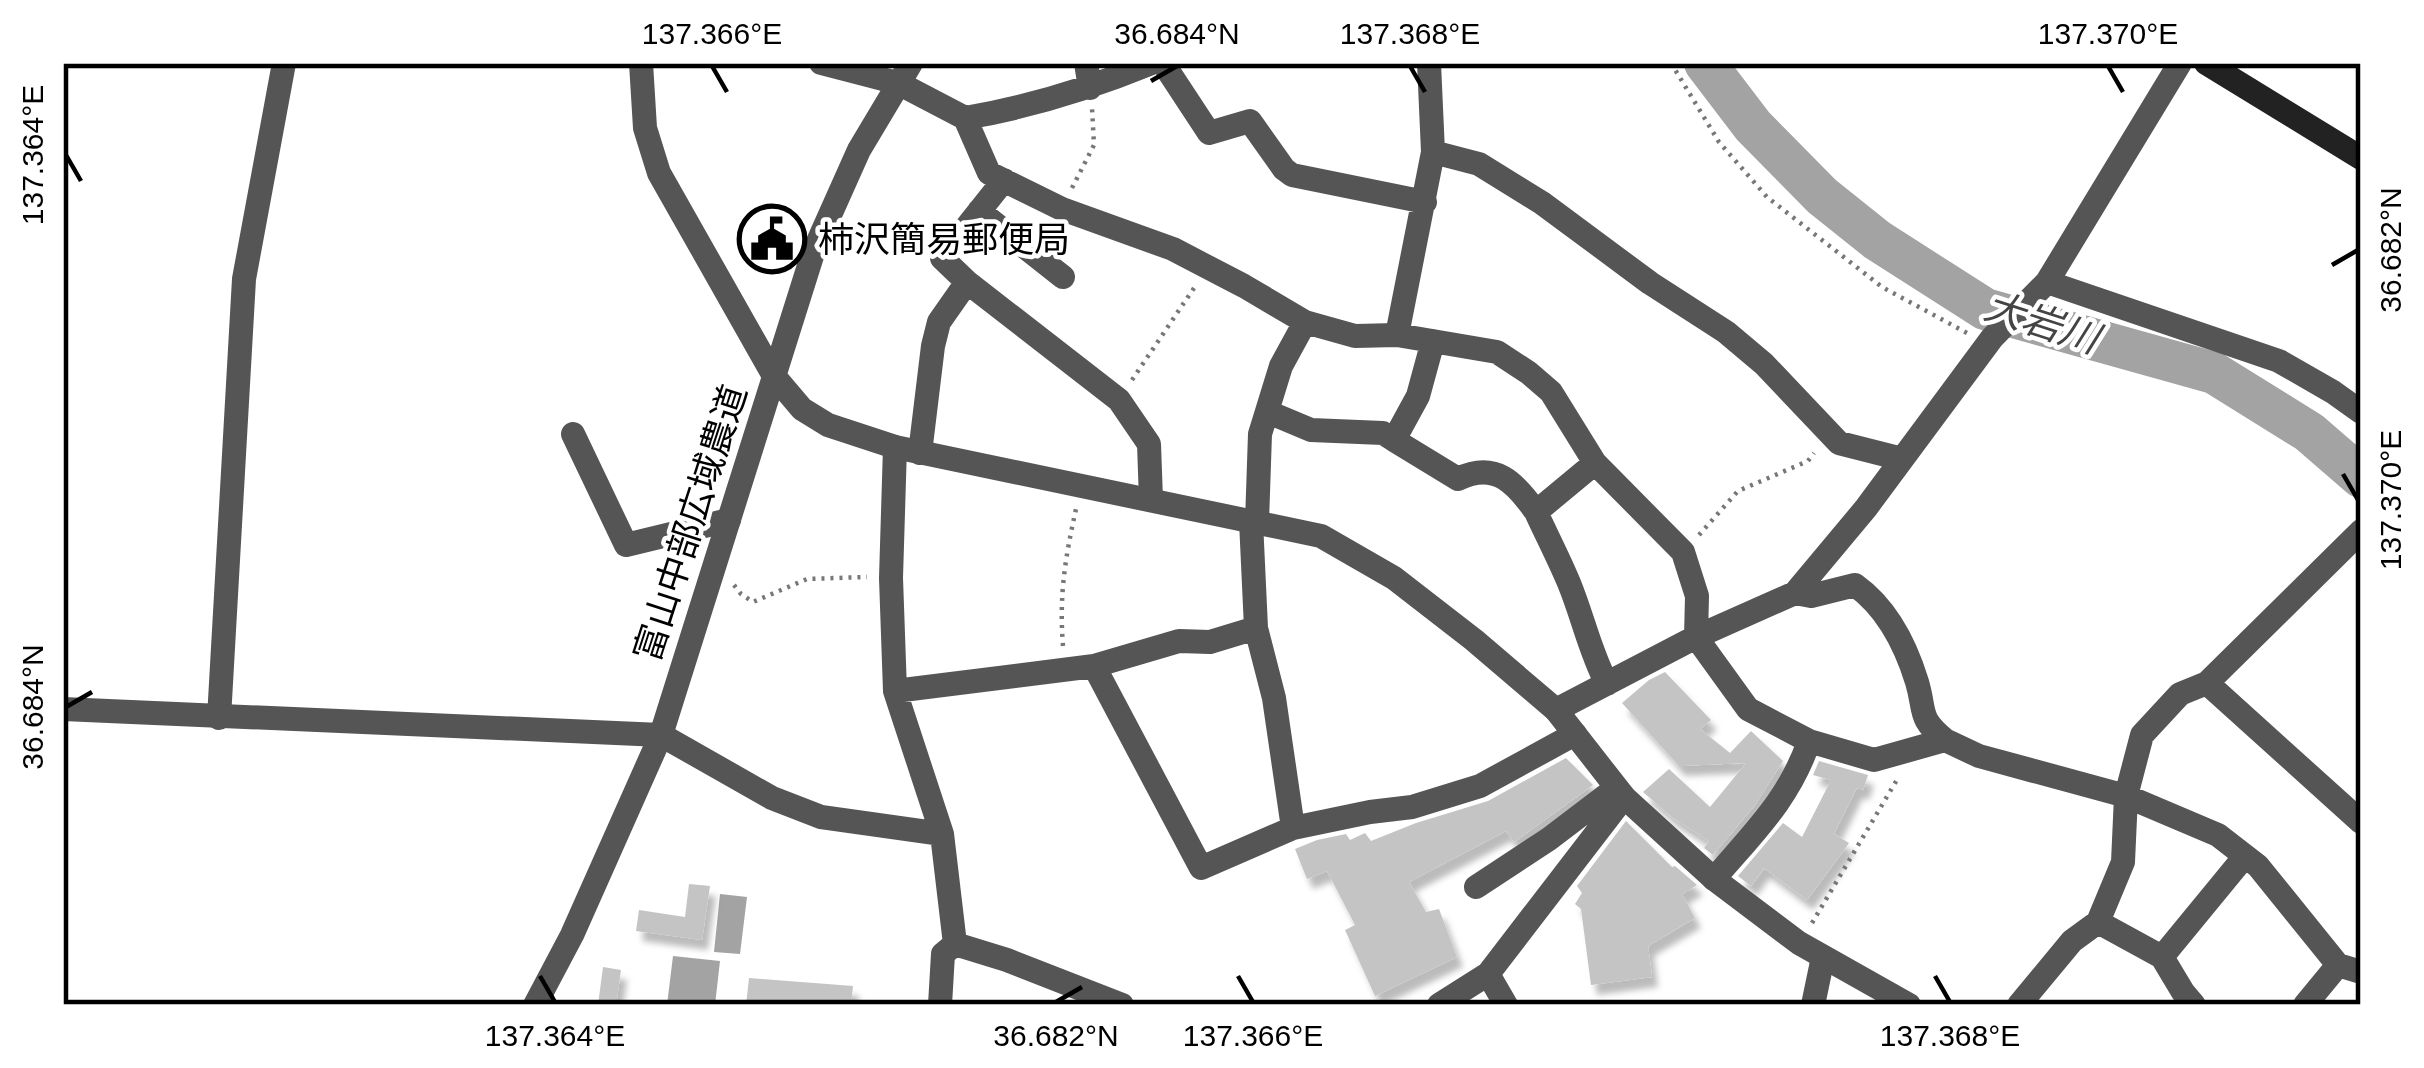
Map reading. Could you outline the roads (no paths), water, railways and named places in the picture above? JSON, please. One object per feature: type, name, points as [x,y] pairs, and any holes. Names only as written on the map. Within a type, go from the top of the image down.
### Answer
[{"type":"main road","points":[[2206,63],[2361,158]]},
{"type":"street","points":[[219,718],[244,279],[284,63]]},
{"type":"street","points":[[641,63],[644,128],[659,173],[774,376],[802,409],[828,425],[908,450],[1321,536],[1394,578],[1556,710],[1620,792],[1714,879],[1799,944],[1909,1005]]},
{"type":"street","points":[[821,63],[905,73],[965,118],[989,173],[1062,209],[1173,249],[1305,322],[1355,336],[1397,334],[1497,352],[1551,392],[1595,463],[1683,552],[1696,596],[1696,638],[1748,709],[1809,741],[1874,760],[1945,740]]},
{"type":"street","points":[[965,118],[1005,111],[1088,75],[1152,63]]},
{"type":"street","points":[[1162,63],[1209,133],[1250,121],[1292,175],[1425,202]]},
{"type":"street","points":[[1397,334],[1433,152],[1429,63]]},
{"type":"street","points":[[1556,710],[1796,593],[1990,341],[2047,282],[2180,63]]},
{"type":"street","name":"富山中部広域農道","points":[[535,1005],[572,935],[661,735],[813,253],[860,150],[905,73]]},
{"type":"street","points":[[1433,152],[1479,164],[1726,332],[1764,364],[1838,443],[1903,459]]},
{"type":"street","points":[[1004,180],[942,258],[1119,400],[1149,444],[1151,500]]},
{"type":"street","points":[[979,212],[1063,277]]},
{"type":"street","points":[[955,944],[942,834],[895,691],[891,578],[908,450],[939,322],[968,282]]},
{"type":"street","points":[[2047,282],[2279,361],[2361,412]]},
{"type":"street","points":[[1294,828],[1274,698],[1256,628],[1254,522],[1260,434],[1281,366],[1305,322]]},
{"type":"street","points":[[1394,440],[1418,396],[1433,340]]},
{"type":"street","points":[[1268,412],[1311,430],[1383,433],[1458,478],[1474,471],[1503,476],[1536,512],[1568,579],[1592,654],[1607,683]]},
{"type":"street","points":[[573,434],[626,545],[729,520]]},
{"type":"street","points":[[1536,512],[1595,463]]},
{"type":"street","points":[[2019,1005],[2072,940],[2098,922],[2123,862],[2126,796],[2142,735],[2180,694],[2206,683],[2361,531]]},
{"type":"street","points":[[1796,593],[1811,596],[1855,585],[1867,593],[1886,614],[1910,660],[1921,711],[1945,740],[1979,756],[2126,796],[2218,835],[2258,866],[2349,968],[2305,1005]]},
{"type":"street","points":[[895,691],[1094,666],[1179,641],[1210,642],[1256,628]]},
{"type":"street","points":[[1094,666],[1201,868],[1294,828],[1412,807],[1480,786],[1575,734]]},
{"type":"street","points":[[2206,683],[2361,822]]},
{"type":"street","points":[[63,709],[661,735],[772,798],[821,817],[942,834]]},
{"type":"street","points":[[1714,879],[1778,805],[1798,774],[1809,741]]},
{"type":"street","points":[[1476,887],[1620,792]]},
{"type":"street","points":[[1439,1005],[1488,974],[1620,792]]},
{"type":"street","points":[[2162,957],[2245,856]]},
{"type":"street","points":[[2098,922],[2162,957],[2194,1005]]},
{"type":"street","points":[[940,1005],[943,954],[955,944]]},
{"type":"street","points":[[955,944],[1007,959],[1122,1005]]},
{"type":"street","points":[[1813,1005],[1823,957]]},
{"type":"street","points":[[1488,974],[1506,1005]]},
{"type":"waterway","name":"大岩川","points":[[1705,63],[1753,126],[1822,196],[1877,240],[1985,309],[2214,373],[2309,432],[2361,477]]},
{"type":"place","name":"柿沢簡易郵便局","points":[[772,239]]}]
